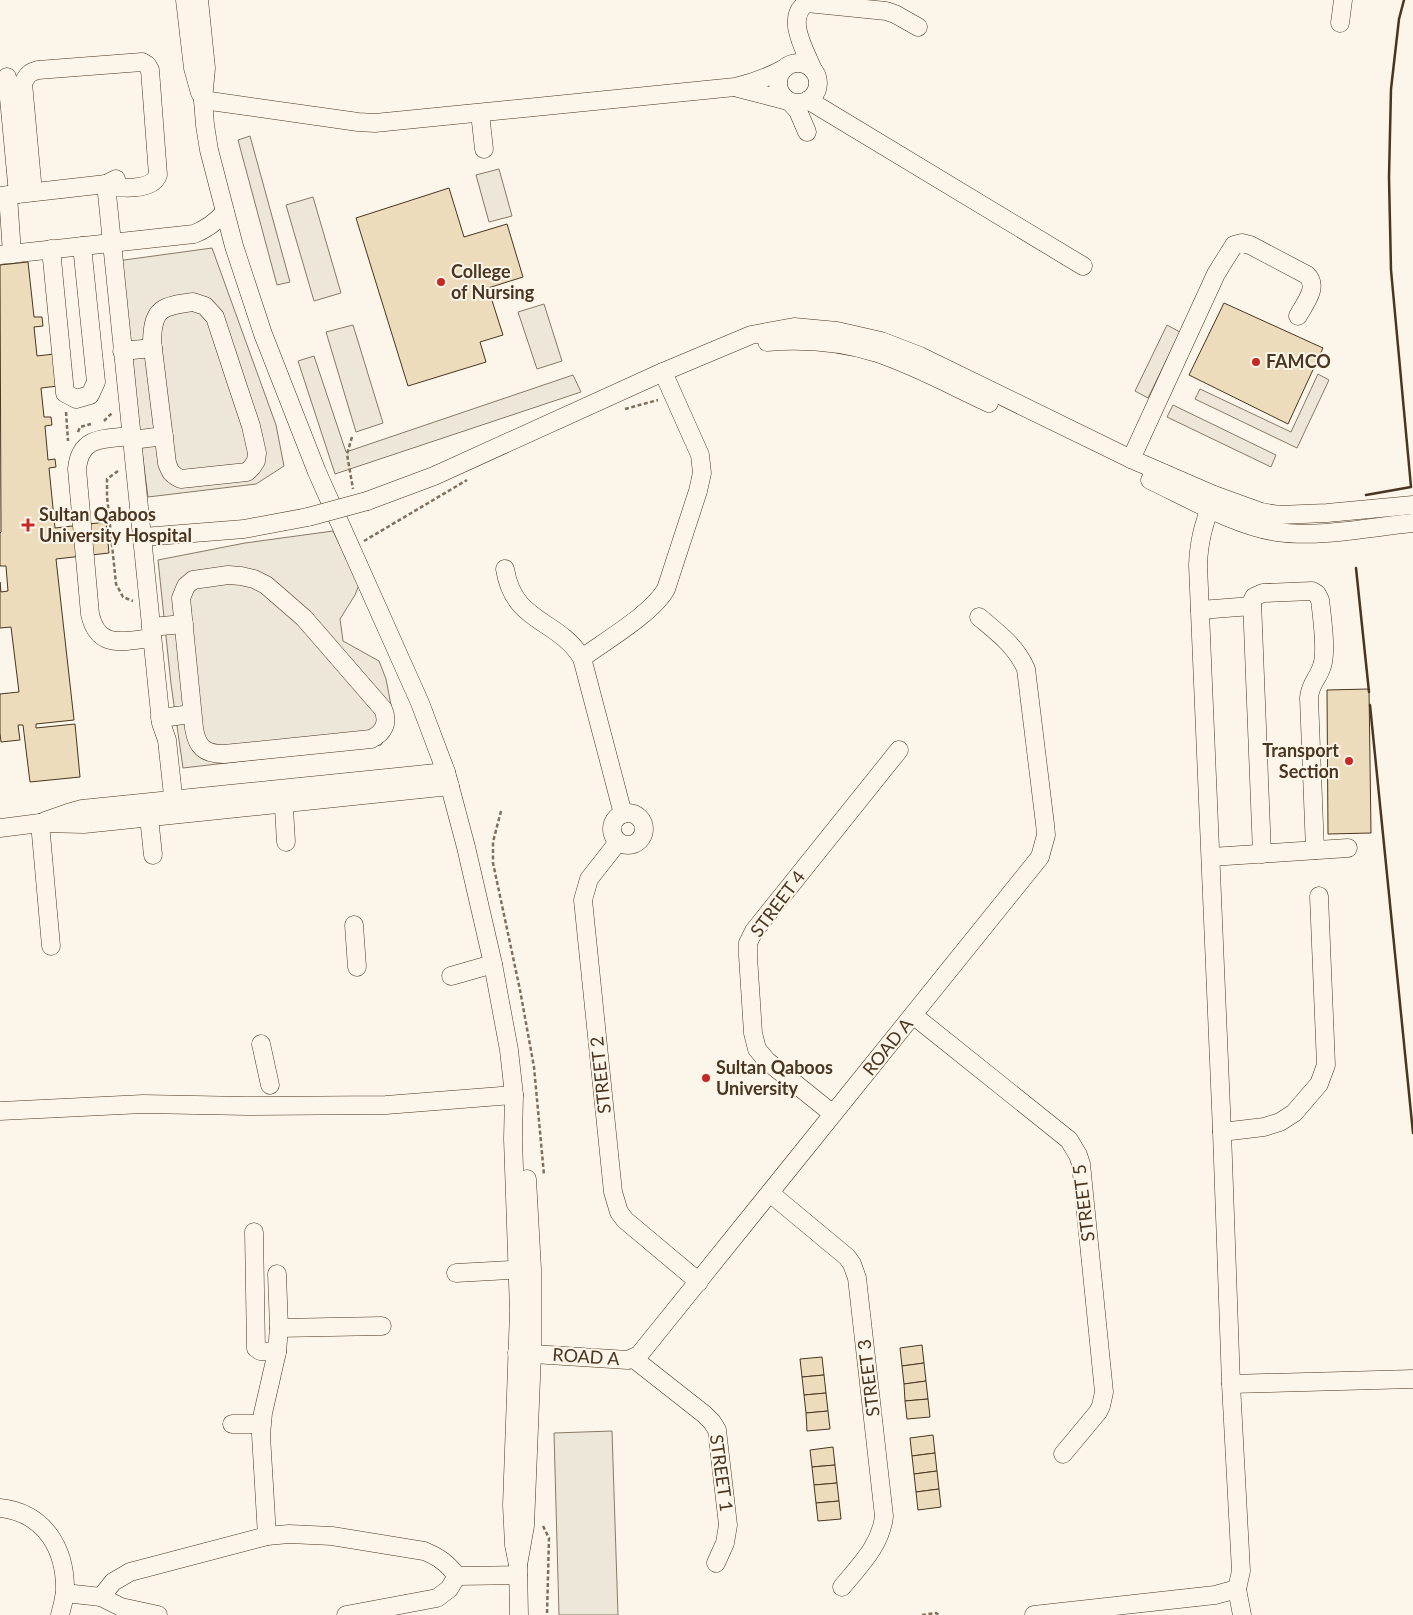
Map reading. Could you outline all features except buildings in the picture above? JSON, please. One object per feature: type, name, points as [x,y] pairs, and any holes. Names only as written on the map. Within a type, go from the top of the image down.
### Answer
[{"type":"lane","points":[[185,0],[193,68],[203,100],[209,150],[231,237],[263,334],[317,472],[420,703],[448,779],[493,964],[509,1050],[514,1095],[521,1117],[525,1140],[525,1526],[518,1570],[519,1615]]},
{"type":"lane","points":[[199,0],[206,68],[203,100]]},
{"type":"lane","points":[[1340,23],[1343,0]]},
{"type":"lane","points":[[735,87],[798,101],[814,96],[818,83],[799,36],[798,12],[801,7],[807,4],[886,11],[918,27]]},
{"type":"lane","points":[[799,36],[792,56],[780,74],[778,81],[778,89],[782,96],[798,101],[1083,266]]},
{"type":"lane","points":[[15,194],[106,184],[121,177],[150,175],[157,178],[151,75],[147,65],[136,62],[38,70],[26,76],[15,194],[6,255],[82,246],[111,246],[231,237]]},
{"type":"lane","points":[[203,100],[375,123],[735,87],[770,77],[786,67],[801,63],[813,70]]},
{"type":"lane","points":[[7,77],[15,194]]},
{"type":"lane","points":[[480,113],[484,149]]},
{"type":"lane","points":[[106,184],[161,721],[167,740],[166,809],[153,855]]},
{"type":"lane","points":[[111,246],[194,234],[206,230],[225,212]]},
{"type":"lane","points":[[1132,459],[1216,274],[1234,245],[1242,243],[1250,245],[1307,275],[1311,279],[1313,285],[1311,291],[1298,316]]},
{"type":"lane","points":[[51,249],[65,393],[76,399],[90,395],[96,382],[82,246]]},
{"type":"lane","points":[[193,302],[205,306],[215,317],[250,426],[256,461],[247,472],[181,479],[170,472],[164,436],[153,348],[153,327],[156,315],[170,305],[193,302]]},
{"type":"lane","points":[[143,537],[244,529],[308,517],[367,501],[434,476],[663,372],[751,335],[794,327],[838,331],[881,341],[920,356],[1132,459],[1258,528],[1297,534],[1413,523]]},
{"type":"lane","points":[[710,352],[752,343],[794,340],[836,344],[877,353],[1212,502],[1280,515],[1327,513],[1413,505]]},
{"type":"lane","points":[[122,350],[153,348]]},
{"type":"lane","points":[[582,658],[649,610],[661,597],[666,589],[698,491],[702,473],[700,455],[663,372]]},
{"type":"lane","points":[[164,436],[92,441],[83,448],[78,458],[77,469],[90,614],[93,626],[101,636],[112,641],[184,624]]},
{"type":"lane","points":[[1212,502],[1202,526],[1198,546],[1240,1570],[1237,1590],[1242,1615]]},
{"type":"lane","points":[[506,569],[507,582],[512,594],[520,605],[570,643],[582,658],[624,814]]},
{"type":"lane","points":[[228,575],[254,579],[266,585],[304,618],[383,709],[386,716],[386,724],[378,736],[371,739],[212,754],[202,749],[196,740],[192,714],[181,598],[186,586],[193,580],[228,575]]},
{"type":"lane","points":[[1262,854],[1252,606],[1254,597],[1263,593],[1312,591],[1317,594],[1320,600],[1324,660],[1320,672],[1310,686],[1309,698],[1315,850]]},
{"type":"lane","points":[[1200,610],[1252,606]]},
{"type":"lane","name":"ROAD A","points":[[525,1354],[623,1360],[634,1359],[644,1351],[1033,867],[1044,847],[1045,824],[1026,669],[1014,647],[979,617]]},
{"type":"lane","points":[[161,721],[192,714]]},
{"type":"lane","name":"STREET 4","points":[[833,1114],[768,1061],[757,1049],[753,1034],[748,943],[754,931],[899,750]]},
{"type":"lane","points":[[0,828],[40,823],[82,809],[166,809],[448,779]]},
{"type":"lane","points":[[283,796],[286,842]]},
{"type":"lane","points":[[624,814],[635,815],[640,819],[643,830],[642,836],[634,844],[628,845],[618,842],[612,832],[612,826],[618,817],[624,814]]},
{"type":"lane","points":[[40,823],[52,946]]},
{"type":"lane","name":"STREET 2","points":[[618,842],[589,879],[583,900],[613,1192],[619,1212],[626,1220],[699,1282]]},
{"type":"lane","points":[[1210,857],[1348,848]]},
{"type":"lane","points":[[1222,1132],[1264,1128],[1280,1122],[1294,1113],[1319,1084],[1326,1064],[1319,896]]},
{"type":"lane","points":[[354,925],[357,967]]},
{"type":"lane","points":[[450,976],[493,964]]},
{"type":"lane","name":"STREET 5","points":[[913,1015],[1069,1140],[1078,1156],[1104,1392],[1098,1412],[1063,1454]]},
{"type":"lane","points":[[261,1044],[270,1084]]},
{"type":"lane","points":[[0,1111],[143,1104],[246,1106],[386,1105],[514,1095]]},
{"type":"lane","name":"STREET 3","points":[[770,1193],[847,1257],[857,1278],[884,1516],[883,1528],[874,1548],[842,1587]]},
{"type":"lane","points":[[254,1232],[256,1348],[260,1352],[277,1352]]},
{"type":"lane","points":[[456,1273],[525,1270]]},
{"type":"lane","points":[[267,1536],[262,1424],[277,1352],[277,1274]]},
{"type":"lane","points":[[278,1328],[382,1326]]},
{"type":"lane","name":"STREET 1","points":[[634,1359],[704,1414],[717,1430],[728,1525],[725,1544],[716,1563]]},
{"type":"lane","points":[[1231,1384],[1413,1379]]},
{"type":"lane","points":[[232,1424],[262,1424]]},
{"type":"lane","points":[[0,1508],[32,1518],[48,1531],[63,1566],[65,1593],[60,1615]]},
{"type":"lane","points":[[101,1597],[113,1582],[130,1572],[267,1536],[310,1534],[424,1551],[443,1560],[457,1576]]},
{"type":"lane","points":[[457,1576],[518,1570]]},
{"type":"lane","points":[[346,1615],[438,1598],[449,1589],[457,1576]]},
{"type":"lane","points":[[1034,1615],[1057,1614],[1215,1595],[1237,1590]]},
{"type":"lane","points":[[65,1593],[101,1597],[121,1607],[158,1615]]},
{"type":"path","points":[[65,393],[70,459],[78,458]]},
{"type":"path","points":[[621,410],[674,395]]},
{"type":"path","points":[[352,437],[347,454],[353,490]]},
{"type":"path","points":[[352,548],[474,476]]},
{"type":"path","points":[[922,1615],[936,1613],[939,1615]]},
{"type":"shaded area","points":[[250,136],[290,282],[277,285],[238,140]]},
{"type":"shaded area","points":[[499,169],[512,216],[489,222],[476,175]]},
{"type":"shaded area","points":[[313,197],[341,293],[314,301],[286,205]]},
{"type":"shaded area","points":[[212,248],[276,425],[284,466],[256,484],[148,497],[117,261]]},
{"type":"shaded area","points":[[544,304],[562,361],[537,369],[518,312]]},
{"type":"shaded area","points":[[353,325],[383,423],[356,432],[326,332]]},
{"type":"shaded area","points":[[1167,325],[1180,332],[1148,398],[1135,391]]},
{"type":"shaded area","points":[[314,356],[346,452],[573,375],[581,392],[335,474],[298,361]]},
{"type":"shaded area","points":[[1318,374],[1329,380],[1297,448],[1195,399],[1200,389],[1291,432]]},
{"type":"shaded area","points":[[1173,405],[1276,455],[1271,467],[1167,417]]},
{"type":"shaded area","points":[[333,531],[359,585],[340,619],[343,641],[379,661],[386,679],[391,705],[391,726],[381,745],[183,768],[171,684],[158,560],[245,543]]},
{"type":"shaded area","points":[[612,1431],[618,1615],[559,1615],[554,1433]]},
{"type":"wall","points":[[1366,495],[1411,487],[1391,270],[1389,177],[1391,89],[1399,19],[1404,0]]},
{"type":"wall","points":[[1356,568],[1369,692]]},
{"type":"wall","points":[[1370,705],[1413,1133]]},
{"type":"place","name":"College of Nursing","points":[[441,282]]},
{"type":"place","name":"FAMCO","points":[[1256,362]]},
{"type":"place","name":"Sultan Qaboos University Hospital","points":[[28,525]]},
{"type":"place","name":"Transport Section","points":[[1349,761]]},
{"type":"place","name":"Sultan Qaboos University","points":[[706,1078]]}]
